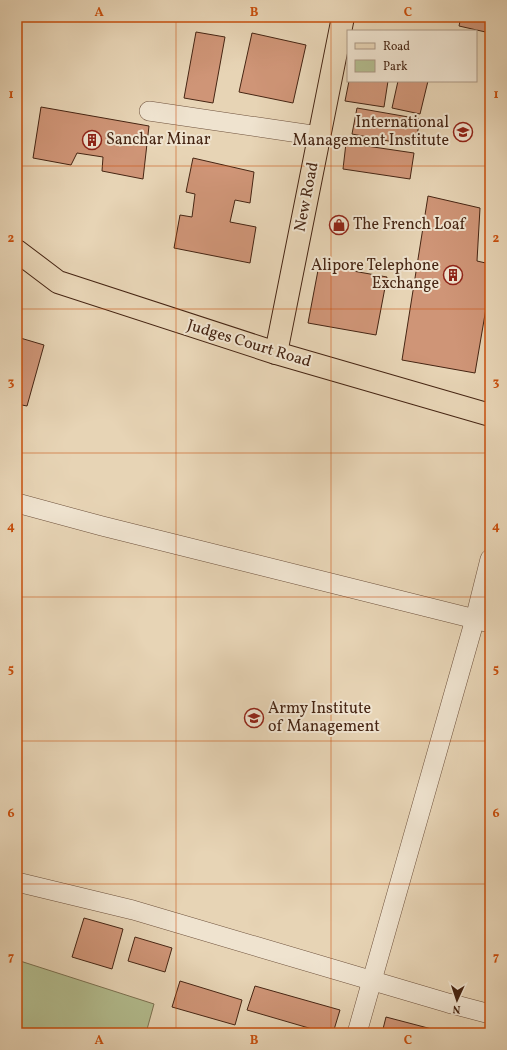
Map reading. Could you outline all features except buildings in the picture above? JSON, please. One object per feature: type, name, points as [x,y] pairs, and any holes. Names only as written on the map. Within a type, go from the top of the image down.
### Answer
[{"type":"main road","name":"New Road","points":[[276,353],[343,17]]},
{"type":"main road","name":"Judges Court Road","points":[[17,251],[58,282],[276,353],[490,415]]},
{"type":"lane","points":[[149,111],[319,136]]},
{"type":"lane","points":[[17,503],[117,530],[482,621]]},
{"type":"lane","points":[[357,1033],[482,621],[490,559]]},
{"type":"lane","points":[[17,882],[133,910],[372,981],[490,1014]]},
{"type":"green space","points":[[17,960],[154,1004],[146,1033],[17,1033]]},
{"type":"place","name":"International Management Institute","points":[[463,132]]},
{"type":"place","name":"Sanchar Minar","points":[[92,140]]},
{"type":"place","name":"The French Loaf","points":[[339,225]]},
{"type":"place","name":"Alipore Telephone Exchange","points":[[453,275]]},
{"type":"place","name":"Army Institute of Management","points":[[254,718]]}]
